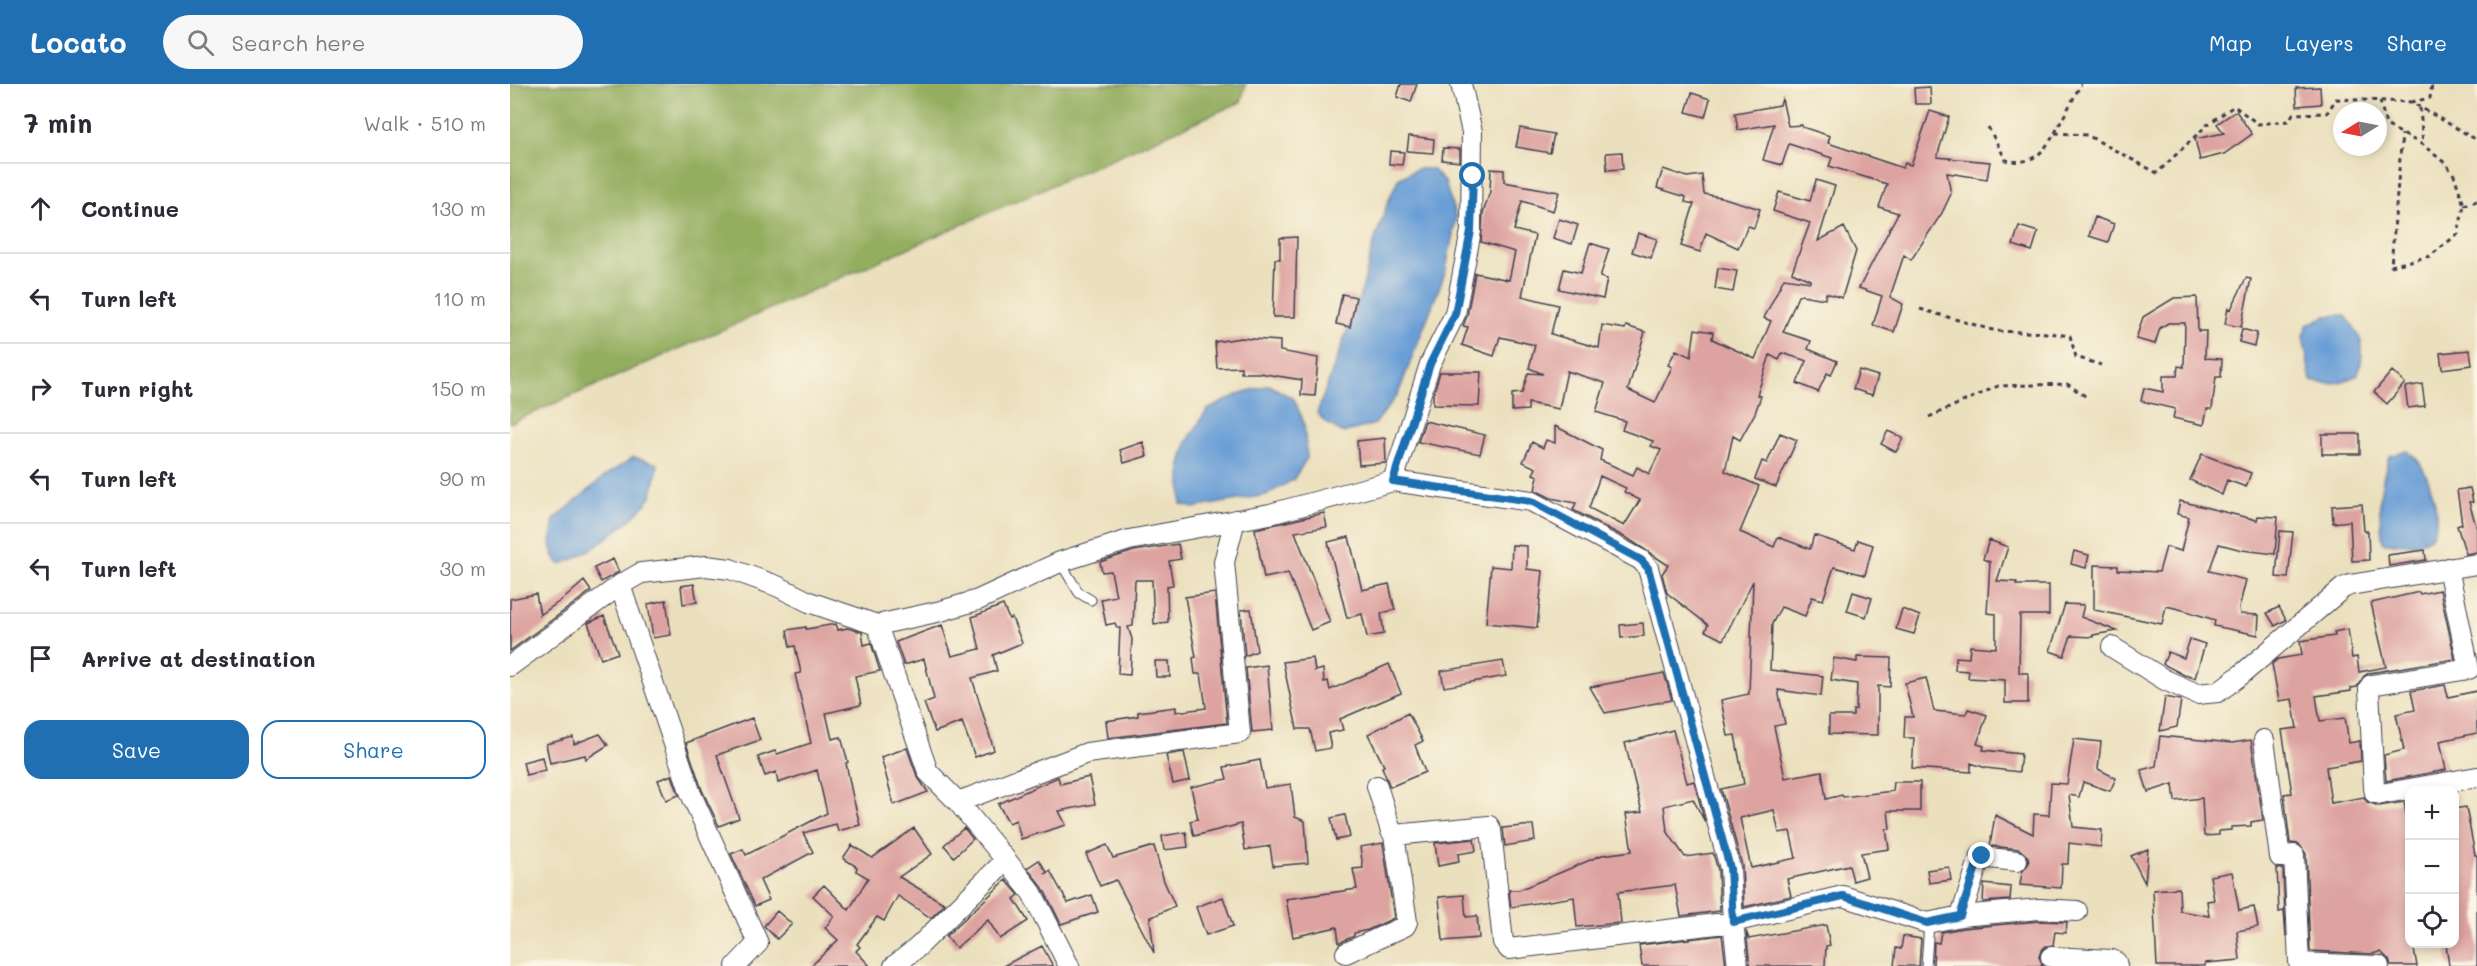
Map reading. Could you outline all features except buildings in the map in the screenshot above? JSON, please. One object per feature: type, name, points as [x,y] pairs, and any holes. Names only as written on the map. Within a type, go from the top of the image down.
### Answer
[{"type":"street","points":[[1393,481],[1430,364],[1455,314],[1471,231],[1472,132],[1461,84]]},
{"type":"street","points":[[510,666],[620,585],[641,573],[706,566],[730,569],[777,586],[809,602],[877,625],[978,600],[1060,562],[1129,540],[1335,498],[1393,481],[1531,501],[1641,560],[1648,568],[1730,868],[1738,966]]},
{"type":"street","points":[[958,802],[1087,753],[1240,733],[1224,562],[1235,520]]},
{"type":"street","points":[[2112,647],[2165,680],[2197,694],[2218,692],[2343,588],[2477,564]]},
{"type":"street","points":[[2448,568],[2469,669],[2371,685],[2368,689],[2374,788],[2375,793],[2381,794],[2477,777]]},
{"type":"street","points":[[620,585],[691,794],[758,943],[736,966]]},
{"type":"street","points":[[877,625],[928,772],[958,802],[1032,893],[1069,966]]},
{"type":"street","points":[[2264,740],[2280,857],[2294,855],[2299,963],[2379,966]]},
{"type":"street","points":[[1346,952],[1405,926],[1407,922],[1394,834],[1377,786]]},
{"type":"street","points":[[1394,834],[1489,826],[1503,942],[1509,949],[1733,922],[1843,896],[1929,923],[1960,916],[2039,909],[2077,911]]},
{"type":"street","points":[[1960,916],[1980,857],[2017,861]]},
{"type":"street","points":[[894,966],[918,947],[1006,860]]},
{"type":"street","points":[[2051,957],[2112,960],[2117,966]]},
{"type":"lane","points":[[1060,562],[1079,593],[1091,600]]},
{"type":"lane","points":[[1926,966],[1929,923]]},
{"type":"path","points":[[1988,127],[2006,160],[2019,163],[2043,153],[2081,84]]},
{"type":"path","points":[[2055,133],[2087,135],[2157,173],[2207,124],[2234,106],[2258,124],[2288,121],[2293,114],[2327,113],[2336,99],[2411,102],[2430,98],[2432,84]]},
{"type":"path","points":[[2380,101],[2386,125],[2423,145],[2446,164],[2454,175],[2464,205],[2458,234],[2430,256],[2391,266],[2402,134]]},
{"type":"path","points":[[2411,102],[2477,140]]},
{"type":"path","points":[[2420,108],[2423,145]]},
{"type":"path","points":[[2464,205],[2477,201]]},
{"type":"path","points":[[1920,309],[1996,331],[2070,336],[2076,357],[2101,365]]},
{"type":"path","points":[[1929,417],[1998,386],[2067,384],[2088,398]]},
{"type":"green space","points":[[510,84],[1246,84],[1241,102],[510,423]]},
{"type":"water","points":[[1417,169],[1432,169],[1445,183],[1456,218],[1446,270],[1398,394],[1375,424],[1343,433],[1325,422],[1317,413],[1363,287],[1373,245],[1388,202],[1398,179]]},
{"type":"water","points":[[2345,315],[2356,330],[2361,343],[2362,357],[2358,375],[2336,382],[2311,381],[2303,337],[2307,325],[2326,316]]},
{"type":"water","points":[[1269,385],[1294,399],[1304,423],[1307,458],[1293,480],[1266,495],[1193,508],[1181,504],[1181,464],[1187,442],[1207,410],[1241,393]]},
{"type":"water","points":[[2407,451],[2420,464],[2429,483],[2435,505],[2436,526],[2430,538],[2415,544],[2383,543],[2380,500],[2385,469],[2389,456]]},
{"type":"water","points":[[634,457],[658,464],[651,496],[636,514],[610,536],[581,555],[559,564],[552,549],[551,537],[554,520],[606,475]]},
{"type":"route","points":[[1473,176],[1471,231],[1455,314],[1430,364],[1393,481],[1531,501],[1641,560],[1648,568],[1730,868],[1734,899],[1733,922],[1843,896],[1927,923],[1960,916],[1978,861],[1982,856]]}]
